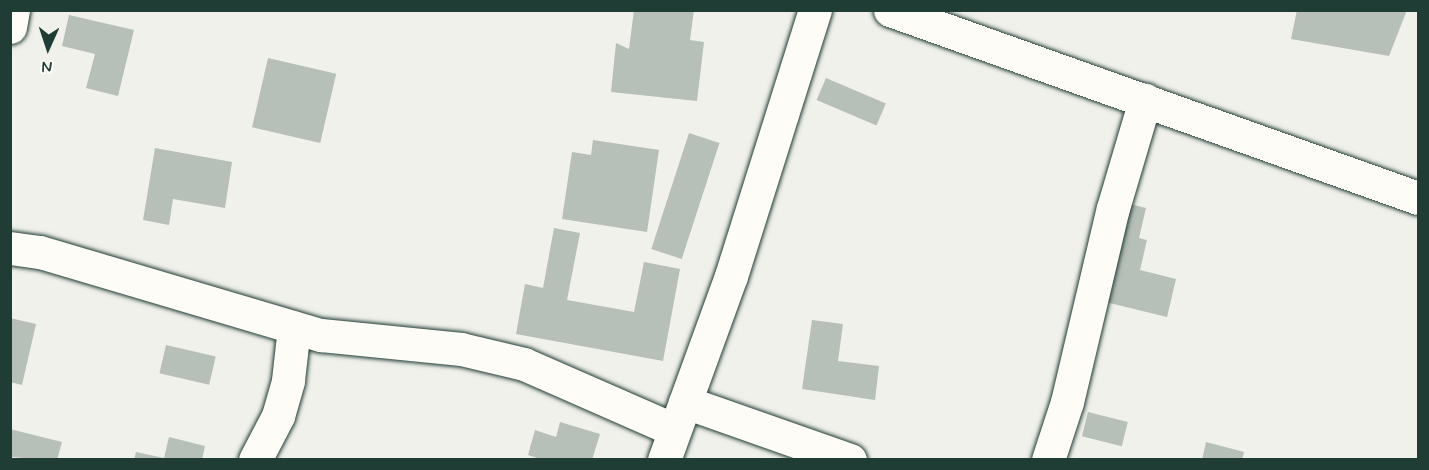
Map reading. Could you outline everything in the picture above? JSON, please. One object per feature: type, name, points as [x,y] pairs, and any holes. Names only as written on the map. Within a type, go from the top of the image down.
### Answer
[{"type":"street","points":[[10,27],[13,10]]},
{"type":"street","points":[[674,430],[731,276],[815,10]]},
{"type":"street","points":[[890,10],[1419,198]]},
{"type":"street","points":[[1048,459],[1067,402],[1113,208],[1145,100]]},
{"type":"street","points":[[10,248],[40,252],[321,335],[461,350],[524,363],[674,430],[850,459]]},
{"type":"street","points":[[255,459],[278,416],[288,380],[294,327]]},
{"type":"building","points":[[634,10],[694,10],[690,40],[704,42],[697,101],[611,92],[616,43],[629,49]]},
{"type":"building","points":[[1297,10],[1407,10],[1389,56],[1291,39]]},
{"type":"building","points":[[69,15],[134,30],[118,96],[86,88],[95,54],[62,46]]},
{"type":"building","points":[[268,58],[336,74],[320,143],[252,127]]},
{"type":"building","points":[[826,78],[886,103],[876,125],[817,100]]},
{"type":"building","points":[[689,133],[719,143],[682,259],[651,249]]},
{"type":"building","points":[[593,140],[659,150],[647,232],[562,219],[572,152],[591,155]]},
{"type":"building","points":[[155,148],[232,162],[225,208],[173,199],[169,225],[143,220]]},
{"type":"building","points":[[1118,201],[1146,208],[1139,238],[1147,240],[1140,270],[1176,279],[1167,317],[1093,299]]},
{"type":"building","points":[[554,228],[580,233],[567,300],[634,312],[644,262],[680,269],[663,361],[516,334],[525,284],[543,288]]},
{"type":"building","points":[[10,318],[36,324],[22,385],[10,382]]},
{"type":"building","points":[[812,320],[843,324],[838,361],[879,366],[875,400],[802,389]]},
{"type":"building","points":[[166,345],[216,356],[209,385],[159,373]]},
{"type":"building","points":[[1088,412],[1128,422],[1122,446],[1082,436]]},
{"type":"building","points":[[560,422],[600,434],[592,460],[543,460],[528,455],[535,430],[556,437]]},
{"type":"building","points":[[10,429],[62,442],[57,460],[10,457]]},
{"type":"building","points":[[169,437],[205,446],[202,460],[134,460],[136,452],[164,458]]},
{"type":"building","points":[[1206,442],[1244,452],[1242,460],[1202,460]]}]
